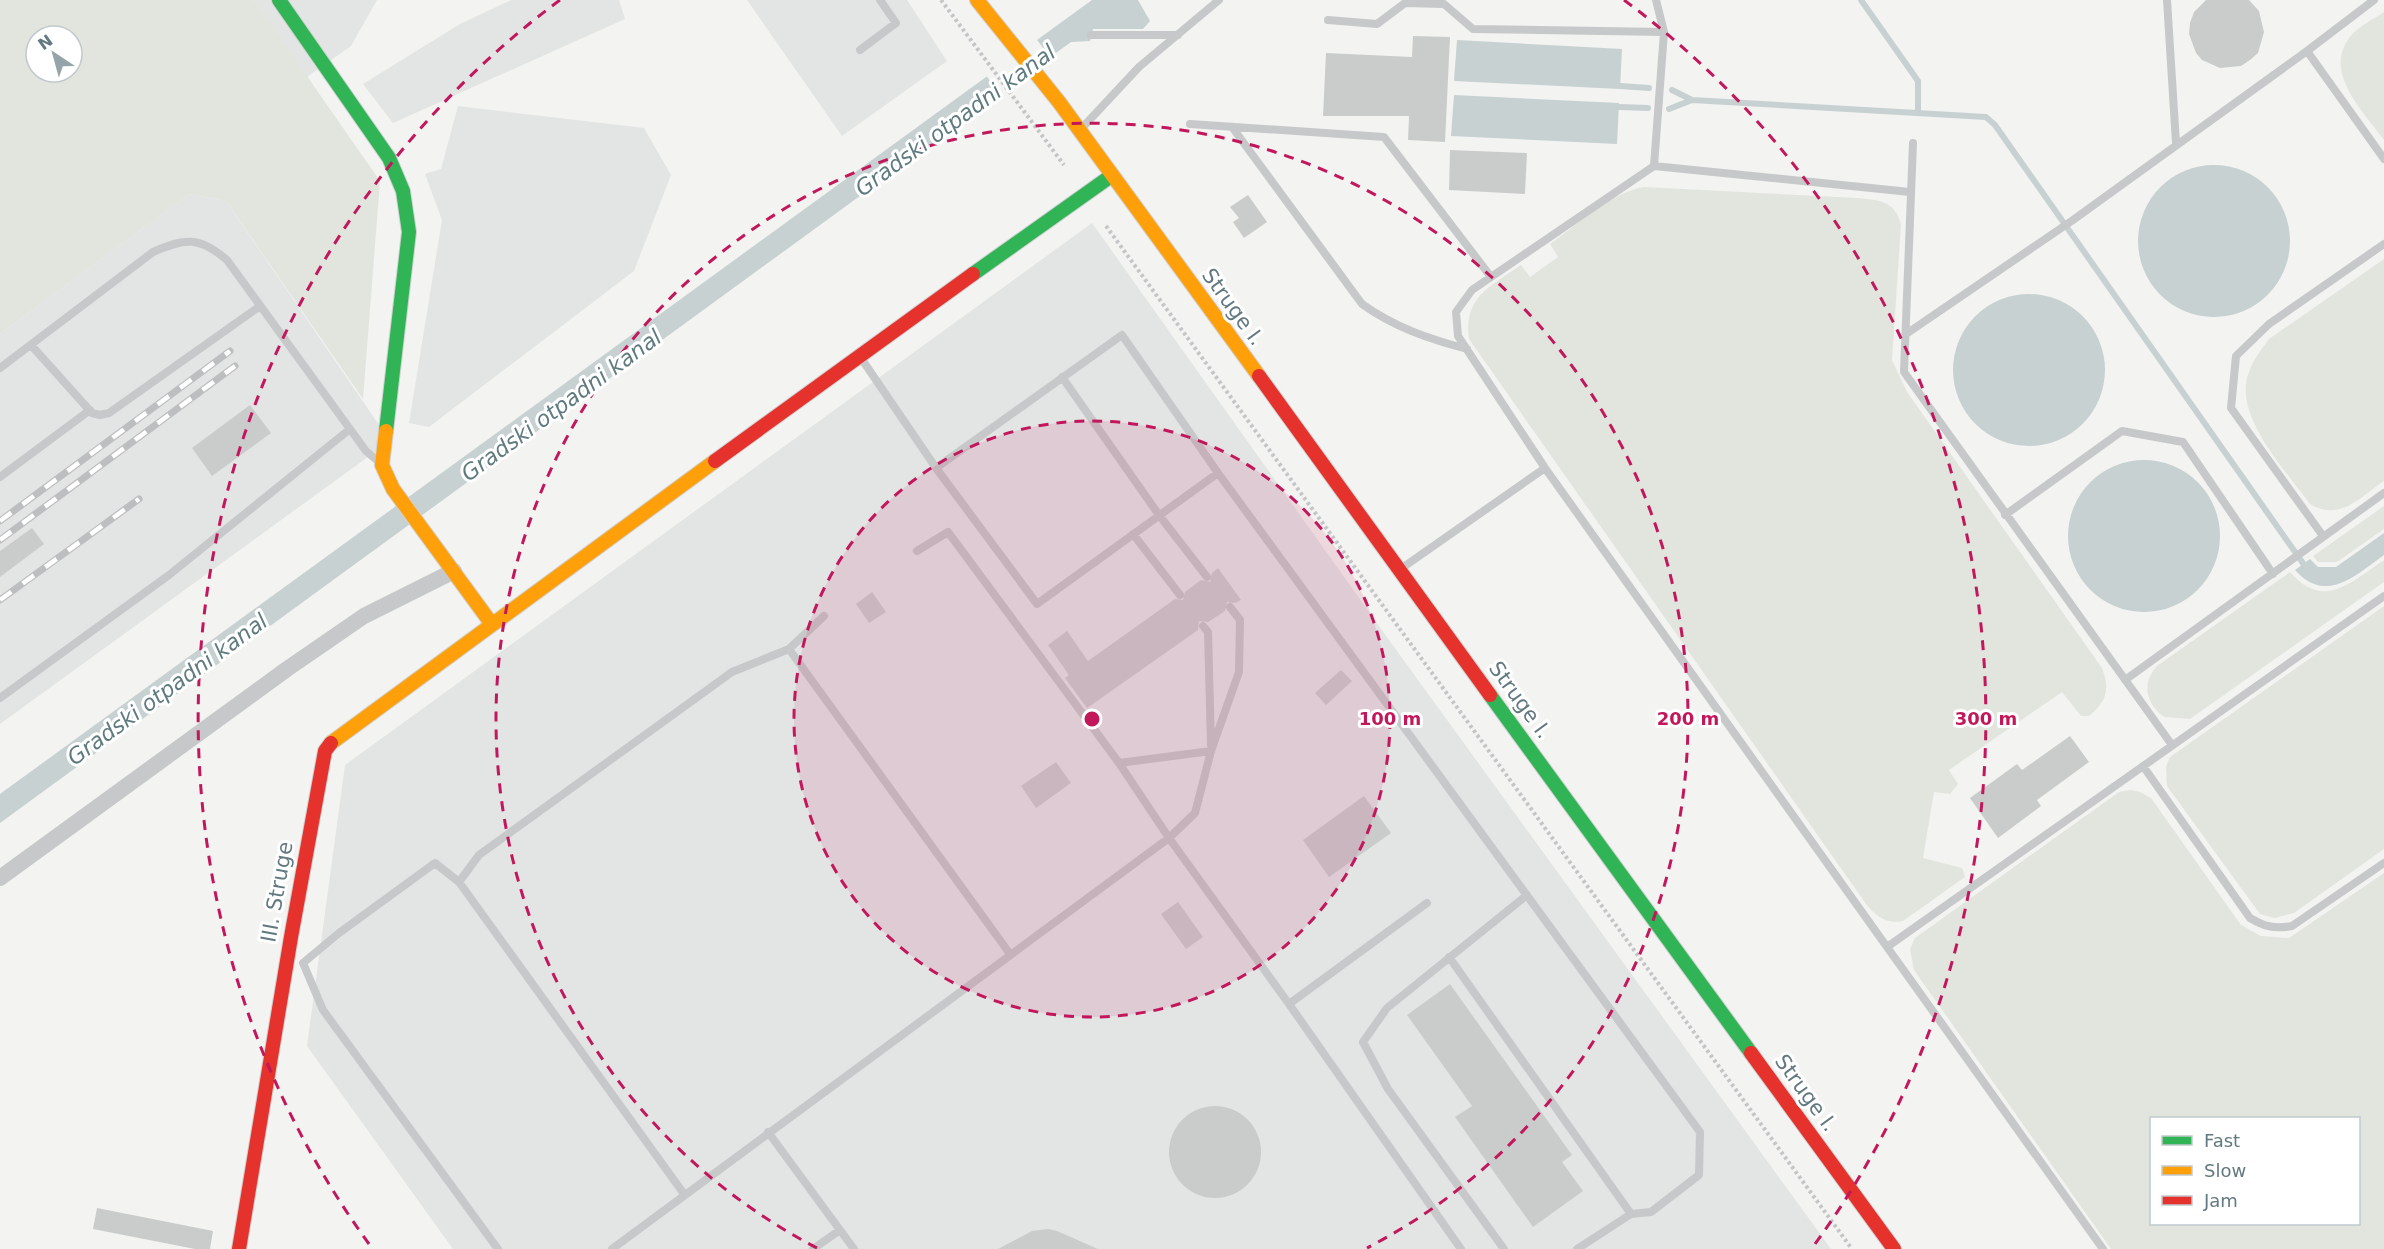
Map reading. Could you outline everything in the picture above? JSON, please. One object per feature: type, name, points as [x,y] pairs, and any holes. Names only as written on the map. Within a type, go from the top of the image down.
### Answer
[{"type":"street","points":[[279,0],[389,158],[403,190],[409,232],[382,465],[393,489],[492,623]]},
{"type":"street","name":"Struge I.","points":[[977,0],[1059,102],[1894,1249]]},
{"type":"street","name":"III. Struge","points":[[239,1249],[280,1012],[297,892],[325,751],[336,737],[859,356],[1111,176]]},
{"type":"street","points":[[0,878],[287,669],[364,616],[453,571]]},
{"type":"lane","points":[[860,50],[896,23],[880,0]]},
{"type":"lane","points":[[1080,131],[1139,67],[1219,0]]},
{"type":"lane","points":[[1654,166],[1664,33],[1656,0]]},
{"type":"lane","points":[[2167,0],[2176,143]]},
{"type":"lane","points":[[1906,334],[2073,220],[2176,143],[2307,51],[2371,1]]},
{"type":"lane","points":[[1329,20],[1377,24],[1405,3],[1444,4],[1473,29],[1664,33]]},
{"type":"lane","points":[[1091,35],[1178,34]]},
{"type":"lane","points":[[2307,51],[2384,159]]},
{"type":"lane","points":[[1190,124],[1384,138],[1491,277]]},
{"type":"lane","points":[[1232,127],[1362,304],[1382,319],[1420,335],[1467,349]]},
{"type":"lane","points":[[1912,143],[1904,372],[2172,745]]},
{"type":"lane","points":[[1910,192],[1654,166],[1472,290],[1456,312],[1458,336],[1545,468],[2103,1249]]},
{"type":"lane","points":[[0,368],[153,252],[175,242],[196,241],[211,247],[227,260],[366,451],[382,465]]},
{"type":"lane","points":[[2323,536],[2231,408],[2236,356],[2269,324],[2384,244]]},
{"type":"lane","points":[[31,345],[90,410],[99,415],[109,413],[260,306]]},
{"type":"lane","points":[[936,468],[1122,335],[1218,473],[1700,1132],[1699,1175],[1651,1212],[1631,1214],[1577,1249]]},
{"type":"lane","points":[[859,356],[936,468],[1037,604],[1218,473]]},
{"type":"lane","points":[[1062,377],[1159,515],[1207,576]]},
{"type":"lane","points":[[0,477],[90,410]]},
{"type":"lane","points":[[0,698],[169,575],[350,429]]},
{"type":"lane","points":[[2005,515],[2122,431],[2183,442],[2273,574]]},
{"type":"lane","points":[[1400,570],[1545,468]]},
{"type":"lane","points":[[2125,680],[2384,493]]},
{"type":"lane","points":[[917,551],[948,532],[1119,763],[1168,838],[1289,1004],[1461,1249]]},
{"type":"lane","points":[[1132,534],[1180,596]]},
{"type":"lane","points":[[1887,947],[2384,596]]},
{"type":"lane","points":[[612,1249],[1168,838],[1196,813],[1211,751],[1239,672],[1240,620],[1230,607]]},
{"type":"lane","points":[[459,882],[479,855],[732,672],[789,649],[824,616]]},
{"type":"lane","points":[[1203,626],[1208,632],[1211,751]]},
{"type":"lane","points":[[789,649],[1010,954]]},
{"type":"lane","points":[[1119,763],[1211,751]]},
{"type":"lane","points":[[2143,766],[2250,918],[2262,925],[2277,929],[2292,926],[2384,863]]},
{"type":"lane","points":[[498,1249],[322,1010],[303,963],[339,933],[435,863],[459,882],[684,1194]]},
{"type":"lane","points":[[1503,1249],[1388,1089],[1363,1042],[1387,1008],[1527,895]]},
{"type":"lane","points":[[1289,1004],[1427,903]]},
{"type":"lane","points":[[1449,957],[1631,1214]]},
{"type":"lane","points":[[768,1132],[854,1249]]},
{"type":"lane","points":[[813,1249],[840,1230]]},
{"type":"path","points":[[941,0],[1064,165]]},
{"type":"path","points":[[1106,226],[1852,1249]]},
{"type":"shaded area","points":[[0,0],[254,0],[380,181],[363,399],[226,201],[189,194],[0,334]]},
{"type":"shaded area","points":[[254,0],[377,0],[351,46],[307,77]]},
{"type":"shaded area","points":[[511,0],[619,0],[625,19],[393,123],[363,84],[460,24]]},
{"type":"shaded area","points":[[747,0],[907,0],[947,61],[842,136]]},
{"type":"shaded area","points":[[2384,12],[2384,140],[2349,91],[2343,78],[2341,64],[2343,50],[2353,33]]},
{"type":"shaded area","points":[[458,106],[644,128],[671,175],[634,271],[429,427],[409,423],[442,220],[425,174],[441,169]]},
{"type":"shaded area","points":[[1644,187],[1865,199],[1891,206],[1899,217],[1901,225],[1892,360],[1907,392],[2102,668],[2106,682],[2105,695],[2100,706],[2089,716],[2081,716],[2062,692],[1949,770],[1958,784],[1950,794],[1934,792],[1923,858],[1962,868],[1965,877],[1903,921],[1882,918],[1866,904],[1469,339],[1470,313],[1475,303],[1490,287],[1521,265],[1530,277],[1558,257],[1550,244],[1607,202],[1619,195]]},
{"type":"shaded area","points":[[189,194],[226,201],[390,441],[0,724],[0,334]]},
{"type":"shaded area","points":[[1092,223],[1389,640],[1831,1249],[453,1249],[307,1046],[345,765]]},
{"type":"shaded area","points":[[2384,259],[2384,481],[2358,500],[2340,509],[2321,509],[2310,504],[2255,426],[2246,391],[2248,375],[2254,360],[2269,339]]},
{"type":"shaded area","points":[[2384,506],[2384,529],[2337,562],[2318,562],[2313,556]]},
{"type":"shaded area","points":[[2384,560],[2384,582],[2190,719],[2164,717],[2153,706],[2147,686],[2157,666],[2290,572],[2302,584],[2314,590],[2326,591],[2349,584]]},
{"type":"shaded area","points":[[2384,606],[2384,849],[2294,913],[2275,918],[2260,914],[2167,786],[2166,767],[2170,757]]},
{"type":"shaded area","points":[[2130,790],[2151,798],[2241,925],[2261,936],[2289,938],[2384,873],[2384,1249],[2111,1249],[1914,970],[1910,949],[1915,938],[2119,792]]},
{"type":"water","name":"Gradski otpadni kanal","points":[[1092,0],[1138,0],[1150,21],[1143,29],[1093,29],[1090,41],[1071,42],[0,823],[0,794]]},
{"type":"water","points":[[1457,40],[1622,49],[1620,89],[1454,81]]},
{"type":"water","points":[[1454,95],[1619,103],[1617,144],[1451,136]]},
{"type":"water","points":[[2214,165],[2229,166],[2243,171],[2268,187],[2284,212],[2289,226],[2289,256],[2284,270],[2268,295],[2243,311],[2229,316],[2214,317],[2199,316],[2185,311],[2160,295],[2144,270],[2139,256],[2138,241],[2139,226],[2144,212],[2160,187],[2185,171],[2199,166]]},
{"type":"water","points":[[2029,294],[2044,295],[2058,300],[2083,316],[2099,341],[2104,355],[2104,385],[2099,399],[2083,424],[2058,440],[2044,445],[2029,446],[2014,445],[2000,440],[1975,424],[1959,399],[1954,385],[1953,370],[1954,355],[1959,341],[1975,316],[2000,300],[2014,295]]},
{"type":"water","points":[[2144,460],[2159,461],[2173,466],[2198,482],[2214,507],[2219,521],[2219,551],[2214,565],[2198,590],[2173,606],[2159,611],[2144,612],[2129,611],[2115,606],[2090,590],[2074,565],[2069,551],[2068,536],[2069,521],[2074,507],[2090,482],[2115,466],[2129,461]]},
{"type":"water","points":[[2384,533],[2384,555],[2363,571],[2341,583],[2329,586],[2318,585],[2307,580],[2295,570],[2310,559],[2318,567],[2336,567]]},
{"type":"pier","points":[[1035,37],[1052,60],[1001,96],[985,74]]},
{"type":"building","points":[[2206,0],[2249,0],[2259,11],[2264,32],[2258,53],[2241,66],[2220,68],[2202,60],[2196,53],[2189,34],[2190,23],[2194,12]]},
{"type":"building","points":[[1413,36],[1450,37],[1445,142],[1408,140],[1409,116],[1323,116],[1326,53],[1412,57]]},
{"type":"building","points":[[1450,150],[1527,153],[1525,194],[1449,190]]},
{"type":"building","points":[[1248,195],[1267,222],[1244,238],[1233,222],[1239,218],[1230,207]]},
{"type":"building","points":[[250,405],[271,433],[212,476],[192,448]]},
{"type":"building","points":[[32,528],[44,544],[0,577],[0,551]]},
{"type":"building","points":[[1218,568],[1241,600],[1235,603],[1227,602],[1225,611],[1208,622],[1199,621],[1198,630],[1087,708],[1065,678],[1069,675],[1048,645],[1067,631],[1088,661],[1175,599],[1183,600],[1185,592],[1201,580],[1210,582],[1212,573]]},
{"type":"building","points":[[872,592],[886,612],[869,623],[856,604]]},
{"type":"building","points":[[1341,670],[1352,681],[1326,705],[1315,693]]},
{"type":"building","points":[[2070,736],[2089,762],[2037,800],[2041,806],[1998,838],[1970,798],[2017,764],[2022,770]]},
{"type":"building","points":[[1056,762],[1071,783],[1036,808],[1021,786]]},
{"type":"building","points":[[1364,796],[1391,833],[1329,877],[1303,840]]},
{"type":"building","points":[[1178,902],[1203,937],[1186,949],[1161,914]]},
{"type":"building","points":[[1450,984],[1572,1155],[1562,1162],[1583,1191],[1533,1227],[1455,1117],[1472,1106],[1407,1015]]},
{"type":"building","points":[[1215,1106],[1241,1114],[1253,1126],[1261,1152],[1253,1178],[1241,1190],[1215,1198],[1189,1190],[1177,1178],[1169,1152],[1177,1126],[1189,1114]]},
{"type":"building","points":[[97,1208],[213,1231],[210,1249],[195,1249],[93,1229]]},
{"type":"building","points":[[1048,1229],[1098,1249],[998,1249],[1032,1231]]},
{"type":"waterway","points":[[1861,0],[1918,81],[1918,113]]},
{"type":"waterway","points":[[1620,86],[1649,88]]},
{"type":"waterway","points":[[1672,90],[1692,100],[1986,117],[1995,125],[2307,569]]},
{"type":"waterway","points":[[1669,109],[1692,100]]},
{"type":"waterway","points":[[1619,107],[1648,108]]},
{"type":"railway","points":[[0,521],[230,351]]},
{"type":"railway","points":[[0,540],[235,366]]},
{"type":"railway","points":[[0,600],[139,499]]},
{"type":"traffic: fast","points":[[279,0],[389,158],[403,191],[409,232],[386,431]]},
{"type":"traffic: fast","points":[[973,274],[1111,176]]},
{"type":"traffic: fast","points":[[1490,695],[1751,1053]]},
{"type":"traffic: slow","points":[[977,0],[1059,102],[1259,376]]},
{"type":"traffic: slow","points":[[386,431],[382,465],[393,489],[491,623]]},
{"type":"traffic: slow","points":[[331,743],[715,461]]},
{"type":"traffic: jam","points":[[715,461],[973,274]]},
{"type":"traffic: jam","points":[[1259,376],[1490,695]]},
{"type":"traffic: jam","points":[[239,1249],[291,937],[325,751],[331,743]]},
{"type":"traffic: jam","points":[[1751,1053],[1894,1249]]}]
